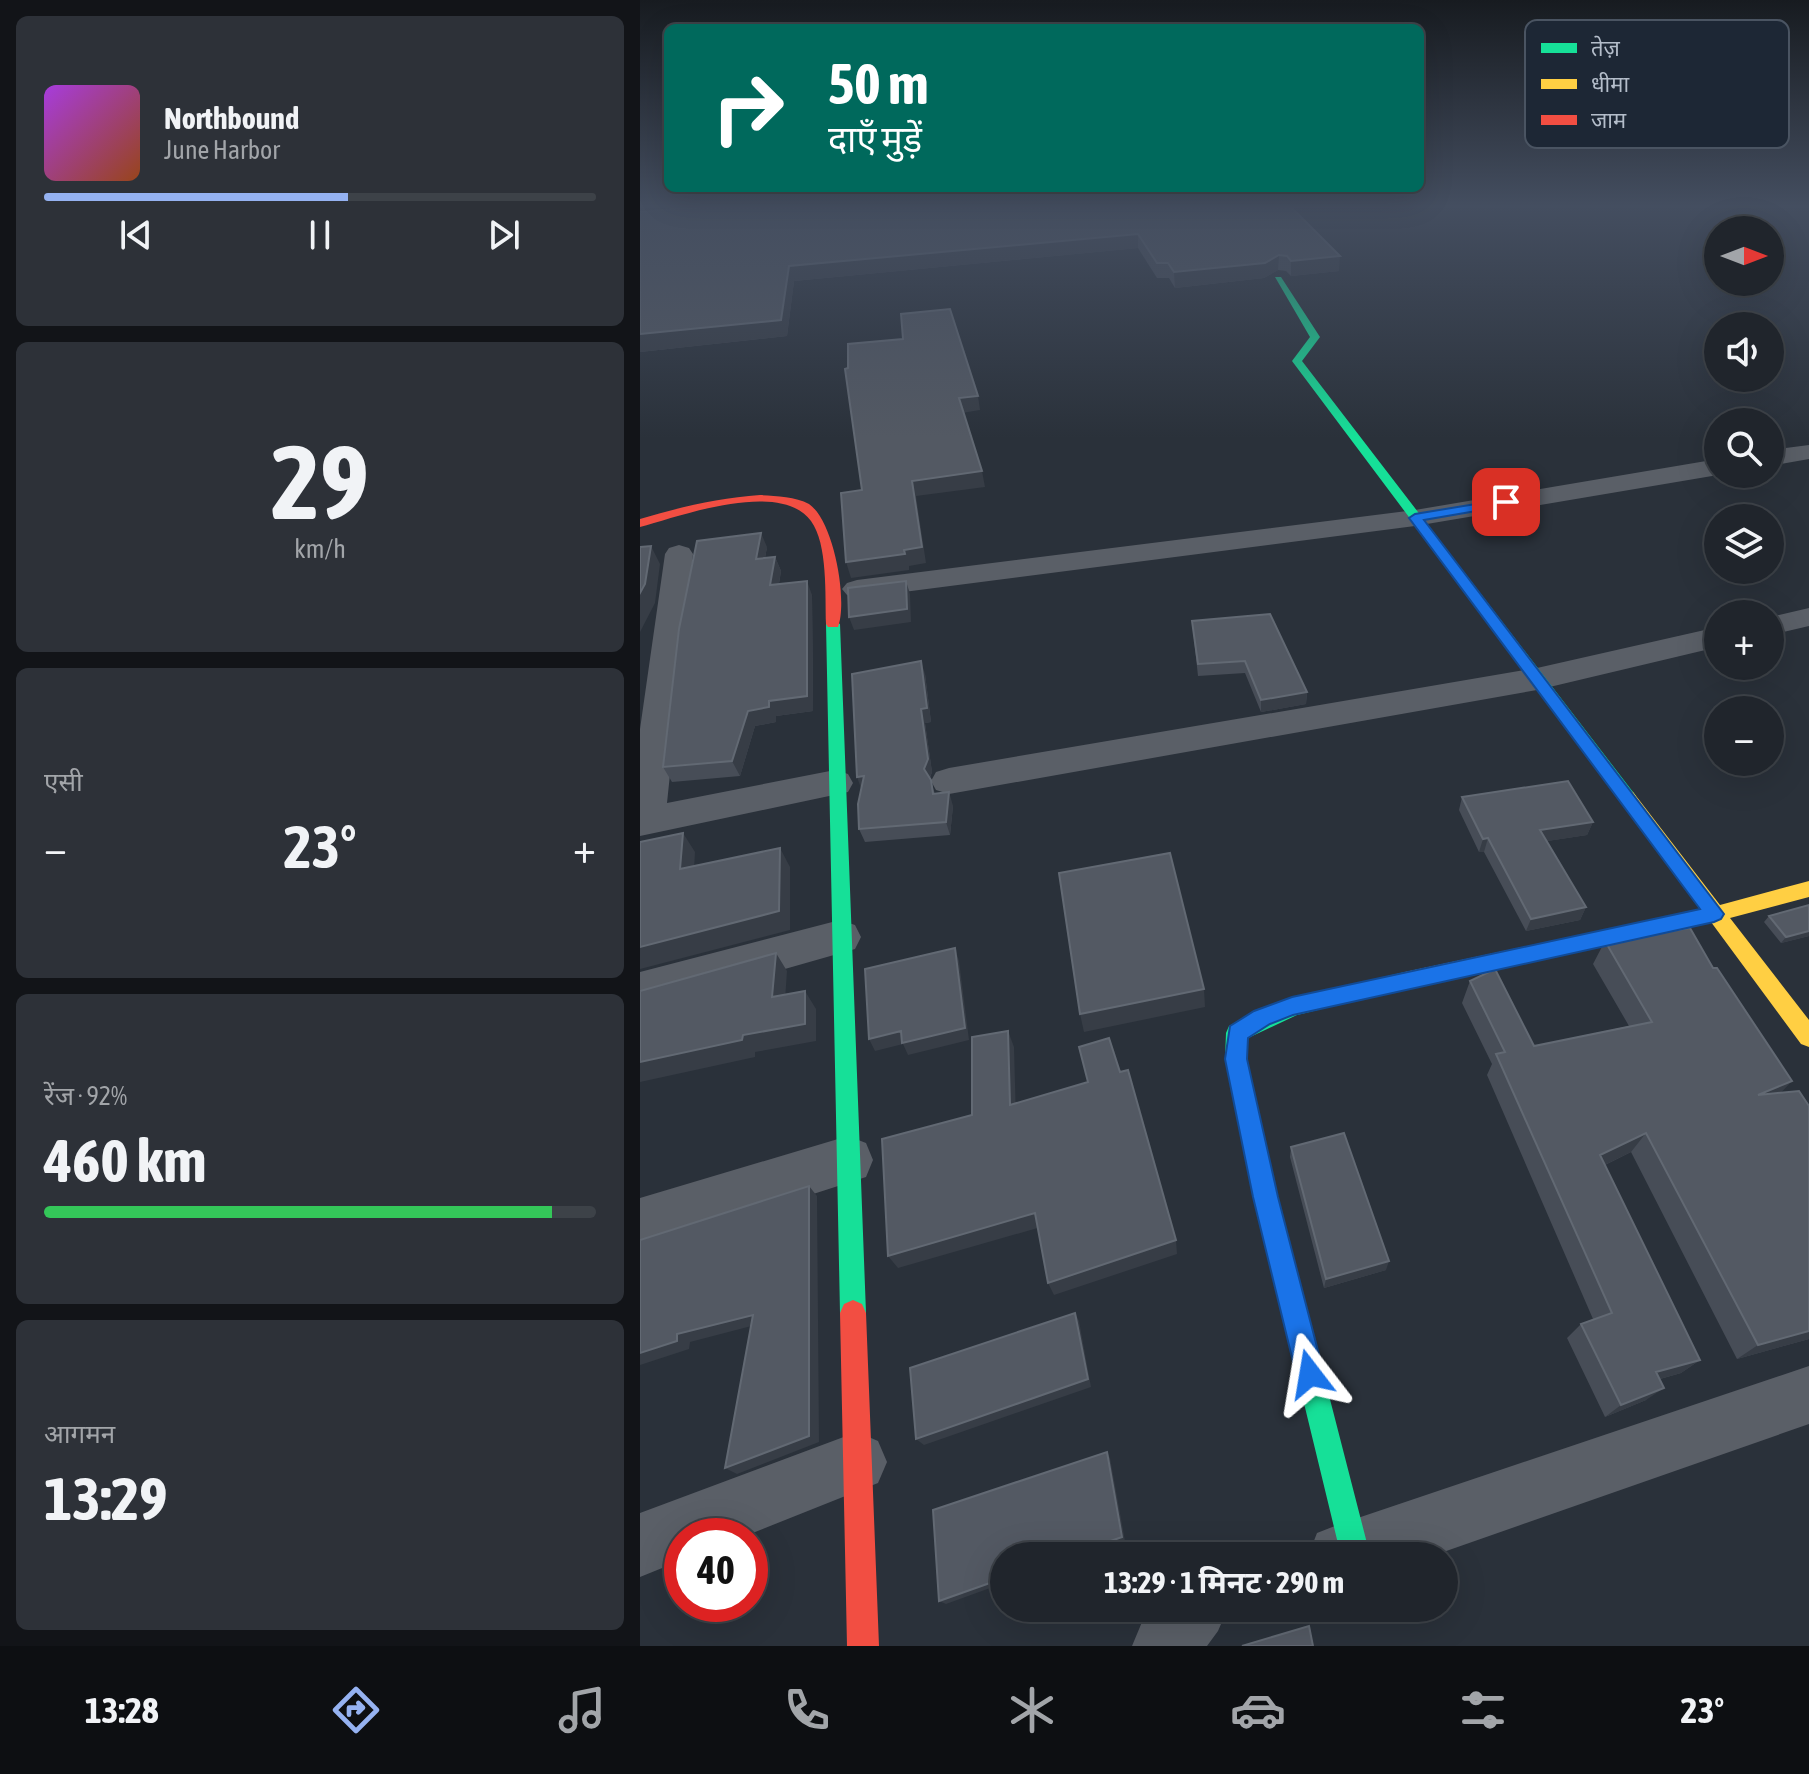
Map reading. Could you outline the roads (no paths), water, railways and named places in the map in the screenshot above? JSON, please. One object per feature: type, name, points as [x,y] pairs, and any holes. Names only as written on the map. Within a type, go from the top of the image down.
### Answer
[{"type":"street","points":[[1281,284],[1315,337],[1297,361],[1809,1037]]},
{"type":"street","points":[[1784,456],[1809,452]]},
{"type":"street","points":[[832,592],[1415,518],[1704,469]]},
{"type":"street","points":[[640,523],[722,499],[769,497],[802,506],[816,517],[832,592],[835,783],[863,1646]]},
{"type":"street","points":[[679,554],[643,821],[835,783]]},
{"type":"street","points":[[1784,623],[1809,617]]},
{"type":"street","points":[[949,781],[1537,679],[1704,640]]},
{"type":"street","points":[[1344,1542],[1236,1059],[1237,1033],[1262,1017],[1292,1006],[1714,914],[1809,889]]},
{"type":"street","points":[[640,991],[840,937]]},
{"type":"street","points":[[640,1224],[848,1160]]},
{"type":"street","points":[[1382,1542],[1809,1395]]},
{"type":"street","points":[[640,1545],[857,1462]]},
{"type":"street","points":[[1166,1646],[1184,1622]]}]
